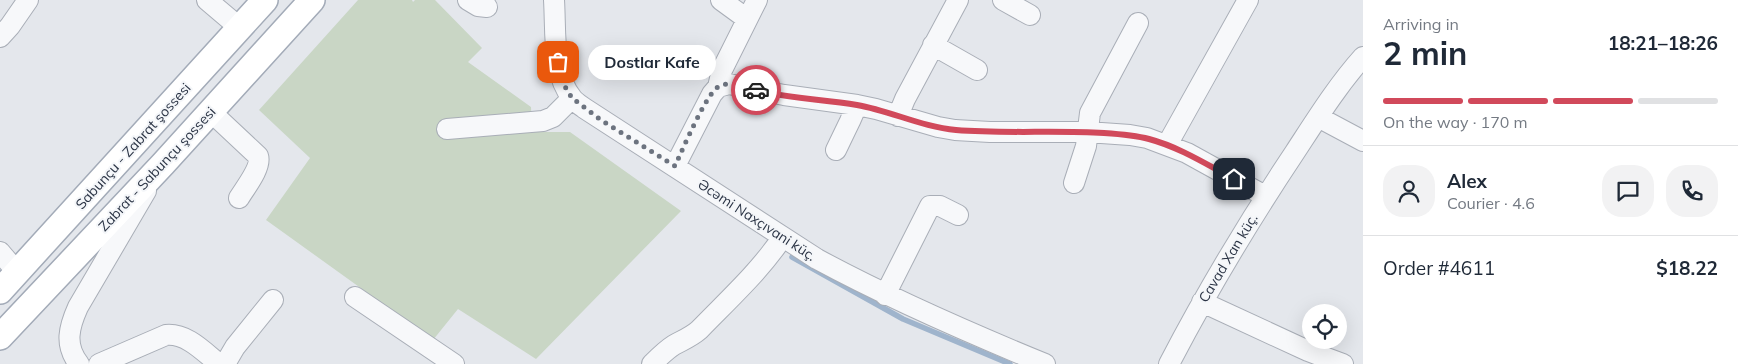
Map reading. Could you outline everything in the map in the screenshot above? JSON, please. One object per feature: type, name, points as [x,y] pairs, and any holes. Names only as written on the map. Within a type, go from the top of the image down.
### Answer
[{"type":"main road","name":"Sabunçu - Zabrat şossesi","points":[[0,291],[265,0]]},
{"type":"main road","name":"Zabrat - Sabunçu şossesi","points":[[0,337],[312,0]]},
{"type":"street","points":[[0,37],[28,0]]},
{"type":"street","points":[[207,0],[240,28]]},
{"type":"street","points":[[468,0],[478,6],[488,7]]},
{"type":"street","name":"Əcəmi Naxçıvani küç.","points":[[554,0],[560,73],[564,85],[572,98],[601,120],[675,166],[782,238],[843,273],[885,294],[1045,364]]},
{"type":"street","points":[[721,0],[747,19]]},
{"type":"street","points":[[675,166],[705,104],[718,87],[722,70],[757,0]]},
{"type":"street","points":[[898,116],[904,99],[958,0]]},
{"type":"street","points":[[1003,0],[1030,15]]},
{"type":"street","points":[[1167,145],[1248,0]]},
{"type":"street","points":[[1074,182],[1086,146],[1090,113],[1138,23]]},
{"type":"street","points":[[933,45],[977,70]]},
{"type":"street","name":"Cavad Xan küç.","points":[[1169,364],[1202,302],[1266,196],[1318,117],[1362,59]]},
{"type":"street","points":[[718,87],[729,84],[739,85],[784,96],[857,105],[955,130],[1087,132],[1147,138],[1187,153],[1266,196]]},
{"type":"street","points":[[447,129],[543,121],[553,117],[572,98]]},
{"type":"street","points":[[836,150],[857,105]]},
{"type":"street","points":[[210,111],[260,160],[239,198]]},
{"type":"street","points":[[1318,117],[1363,141]]},
{"type":"street","points":[[73,362],[69,334],[71,322],[162,164]]},
{"type":"street","points":[[885,294],[930,206],[940,206],[958,215]]},
{"type":"street","points":[[652,364],[674,345],[691,337],[699,330],[757,271],[782,238]]},
{"type":"street","points":[[0,252],[17,272]]},
{"type":"street","points":[[355,297],[454,364]]},
{"type":"street","points":[[225,364],[235,347],[273,300]]},
{"type":"street","points":[[1202,302],[1308,351],[1343,364]]},
{"type":"street","points":[[99,364],[166,334],[183,336],[219,364]]},
{"type":"green space","points":[[358,0],[412,0],[413,2],[415,0],[435,0],[482,48],[468,62],[531,107],[532,132],[570,132],[681,211],[536,359],[458,309],[433,340],[266,220],[310,158],[259,110]]},
{"type":"waterway","points":[[792,257],[903,319],[1010,364]]},
{"type":"way so far","points":[[558,62],[564,85],[572,98],[601,120],[675,166],[705,104],[718,87],[729,84],[756,90]]},
{"type":"place","name":"Dostlar Kafe","points":[[558,62]]},
{"type":"route","points":[[756,90],[784,96],[857,105],[955,130],[1087,132],[1147,138],[1187,153],[1234,179]]}]
